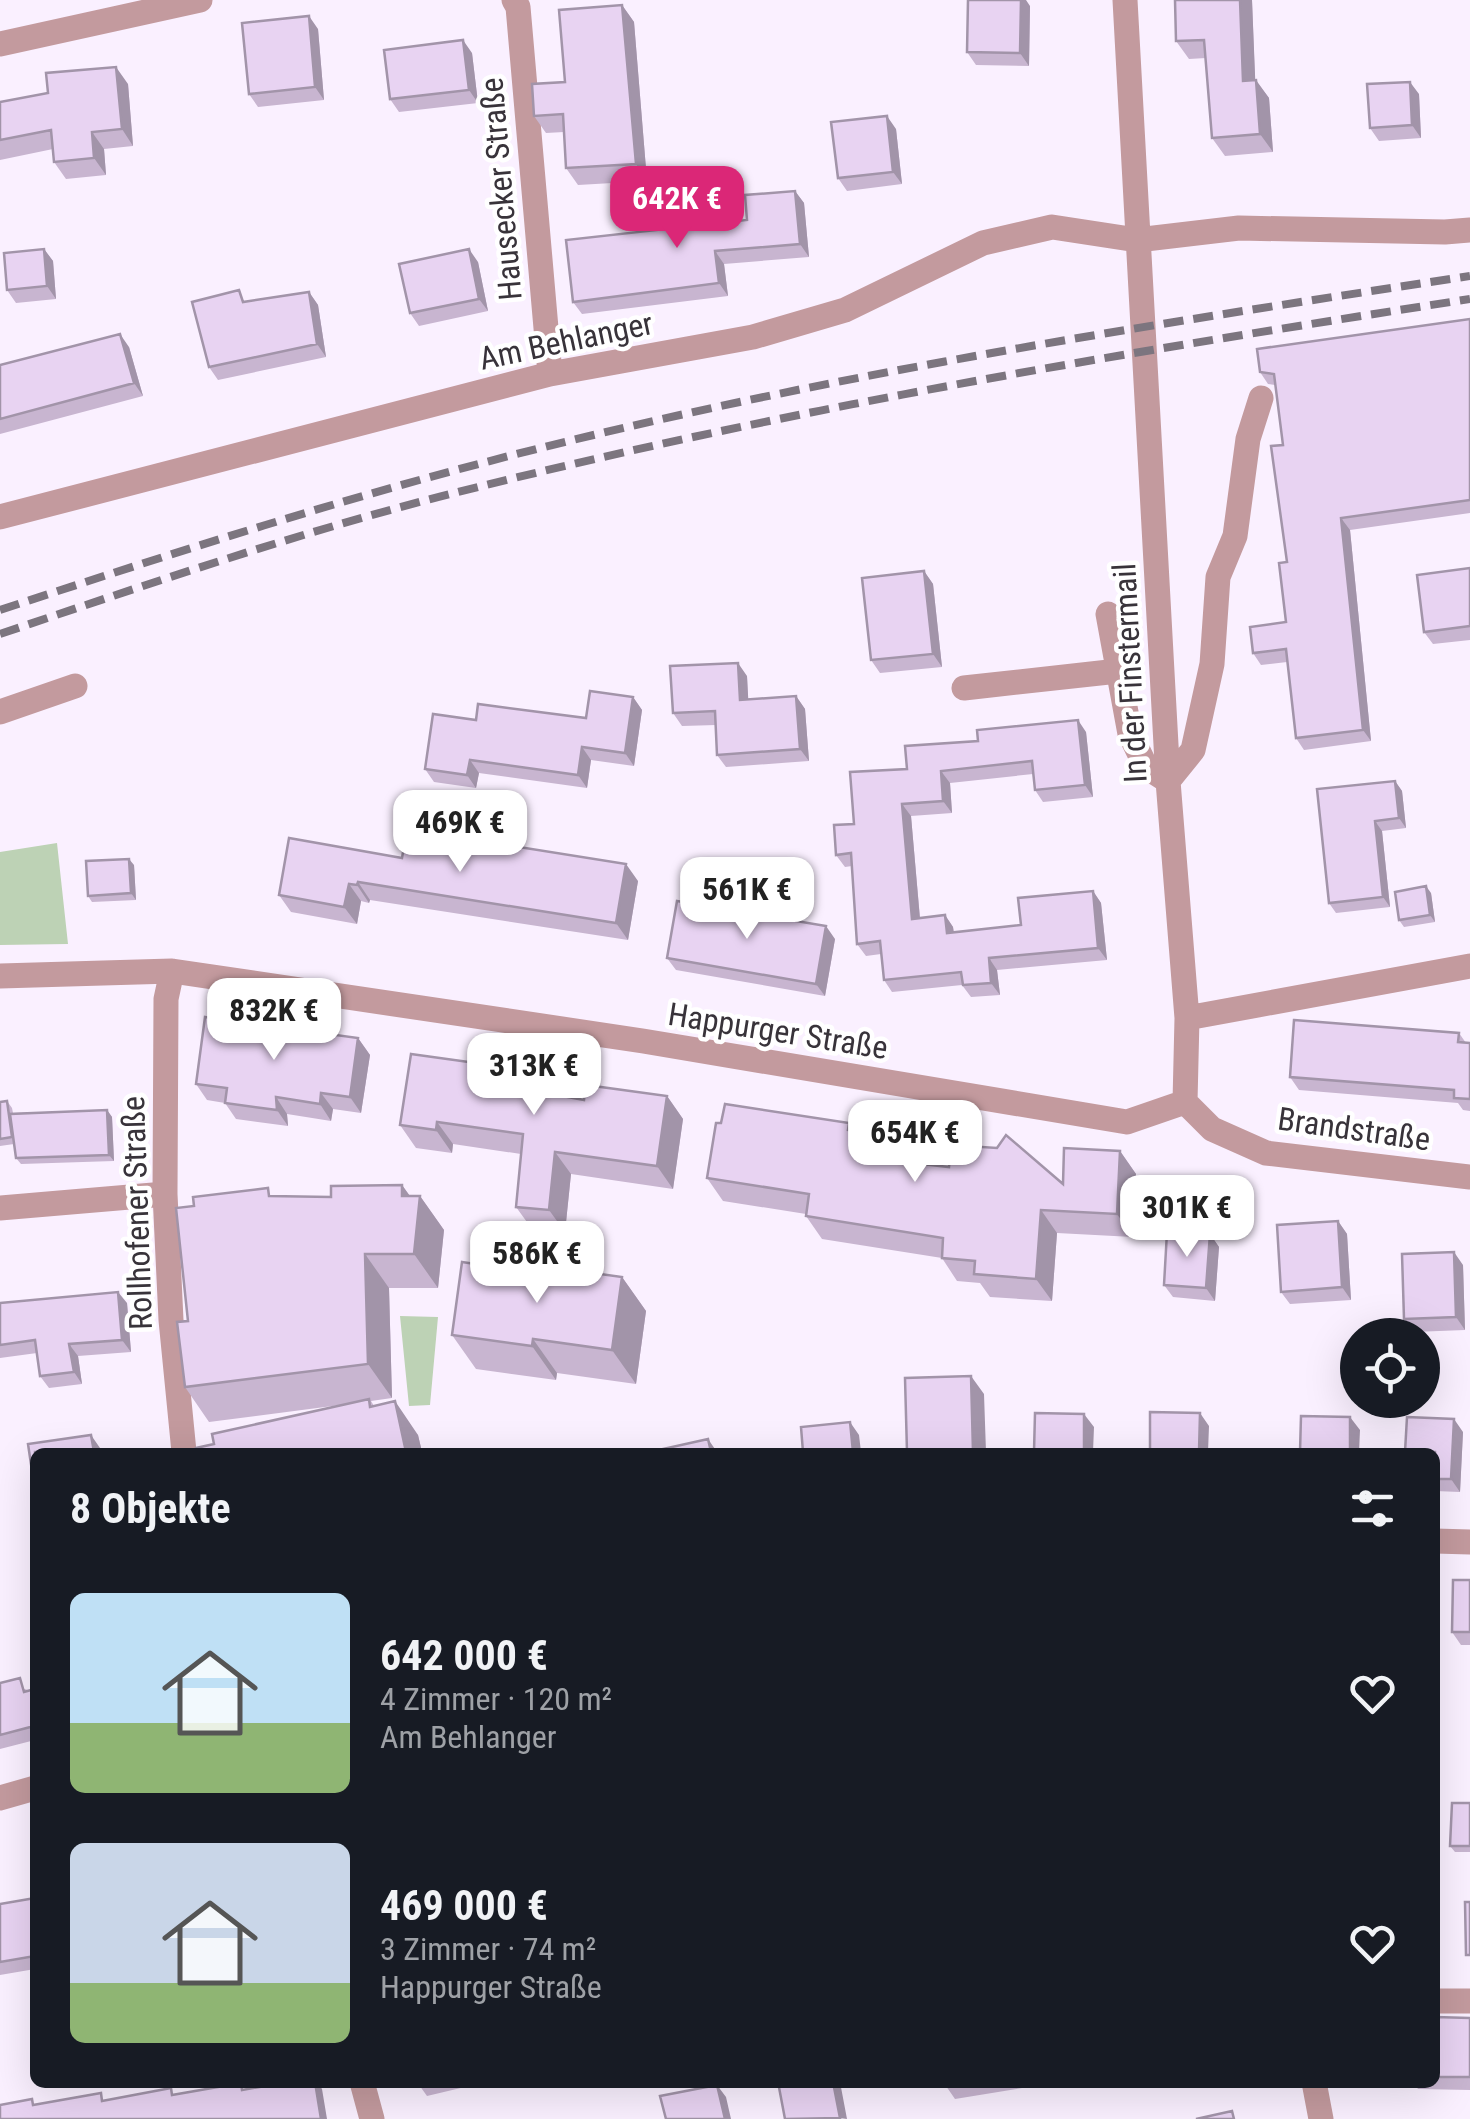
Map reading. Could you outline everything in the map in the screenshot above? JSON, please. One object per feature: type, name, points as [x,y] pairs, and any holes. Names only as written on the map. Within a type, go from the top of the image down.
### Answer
[{"type":"street","points":[[0,44],[200,0]]},
{"type":"street","name":"Hausecker Straße","points":[[514,0],[518,7],[550,374]]},
{"type":"street","name":"In der Finstermail","points":[[1125,0],[1168,781],[1187,1018],[1184,1102]]},
{"type":"street","name":"Am Behlanger","points":[[0,516],[550,374],[753,337],[845,310],[983,242],[1052,227],[1138,240]]},
{"type":"street","points":[[1138,240],[1239,228],[1470,230]]},
{"type":"street","points":[[1108,614],[1130,734],[1146,768],[1168,781],[1193,750],[1212,664],[1218,577],[1236,536],[1248,439],[1260,398]]},
{"type":"street","points":[[964,688],[1118,671]]},
{"type":"street","points":[[0,712],[75,686]]},
{"type":"street","points":[[1187,1018],[1470,966]]},
{"type":"street","name":"Happurger Straße","points":[[0,976],[172,971],[643,1041],[1127,1122],[1184,1102]]},
{"type":"street","name":"Rollhofener Straße","points":[[172,971],[166,999],[165,1194],[171,1320],[184,1448]]},
{"type":"street","name":"Brandstraße","points":[[1184,1102],[1212,1129],[1266,1153],[1470,1177]]},
{"type":"street","points":[[0,1208],[165,1194]]},
{"type":"street","points":[[1440,1541],[1470,1542]]},
{"type":"street","points":[[0,1798],[30,1789]]},
{"type":"street","points":[[1440,2001],[1470,2001]]},
{"type":"street","points":[[364,2088],[372,2119]]},
{"type":"street","points":[[1315,2088],[1321,2119]]},
{"type":"green space","points":[[57,843],[68,944],[0,945],[0,852]]},
{"type":"green space","points":[[400,1316],[438,1317],[430,1405],[409,1406]]},
{"type":"building","points":[[968,0],[1021,0],[1020,53],[967,52]]},
{"type":"building","points":[[1175,0],[1240,0],[1243,81],[1256,80],[1260,134],[1212,138],[1204,40],[1176,41]]},
{"type":"building","points":[[622,5],[636,164],[566,168],[563,114],[534,116],[532,84],[565,82],[559,10]]},
{"type":"building","points":[[309,16],[315,87],[249,94],[242,23]]},
{"type":"building","points":[[463,40],[469,90],[390,99],[384,50]]},
{"type":"building","points":[[116,67],[122,129],[92,132],[94,158],[54,162],[51,130],[0,140],[0,102],[48,93],[46,73]]},
{"type":"building","points":[[1410,82],[1412,125],[1370,128],[1367,84]]},
{"type":"building","points":[[887,116],[893,172],[838,178],[831,122]]},
{"type":"building","points":[[795,191],[800,244],[715,251],[719,283],[573,302],[566,240],[747,220],[745,195]]},
{"type":"building","points":[[44,249],[47,286],[7,290],[4,253]]},
{"type":"building","points":[[469,249],[479,299],[410,313],[399,264]]},
{"type":"building","points":[[239,290],[243,302],[309,292],[317,344],[209,367],[192,302]]},
{"type":"building","points":[[1470,319],[1470,500],[1341,518],[1363,730],[1296,738],[1286,649],[1253,653],[1250,627],[1286,622],[1279,563],[1287,562],[1271,446],[1283,445],[1274,374],[1260,372],[1257,349]]},
{"type":"building","points":[[120,334],[134,383],[0,419],[0,365]]},
{"type":"building","points":[[1470,568],[1470,626],[1424,632],[1417,575]]},
{"type":"building","points":[[924,571],[933,654],[871,660],[862,578]]},
{"type":"building","points":[[738,663],[740,700],[796,696],[800,749],[717,755],[715,711],[673,713],[670,666]]},
{"type":"building","points":[[590,691],[633,697],[625,753],[582,747],[578,775],[470,760],[467,775],[425,769],[433,714],[476,720],[478,704],[586,718]]},
{"type":"building","points":[[1078,720],[1085,785],[1035,790],[1032,761],[941,771],[943,801],[902,804],[912,919],[945,915],[947,933],[1021,925],[1018,898],[1093,891],[1098,948],[989,958],[991,983],[963,985],[961,972],[884,980],[880,941],[857,944],[851,853],[836,855],[834,825],[854,824],[850,772],[907,769],[905,746],[978,741],[977,730]]},
{"type":"building","points":[[1395,781],[1399,818],[1375,821],[1383,897],[1329,903],[1317,789]]},
{"type":"building","points":[[407,829],[626,864],[616,923],[358,882],[349,884],[344,907],[279,895],[289,838],[402,858]]},
{"type":"building","points":[[129,859],[131,893],[88,896],[86,861]]},
{"type":"building","points":[[1426,886],[1430,915],[1399,920],[1395,892]]},
{"type":"building","points":[[677,901],[826,926],[816,984],[667,958]]},
{"type":"building","points":[[205,1017],[358,1038],[350,1097],[321,1093],[320,1104],[276,1097],[277,1110],[225,1103],[227,1088],[196,1084]]},
{"type":"building","points":[[1294,1020],[1459,1033],[1458,1042],[1470,1043],[1470,1099],[1454,1098],[1454,1090],[1290,1077]]},
{"type":"building","points":[[411,1054],[533,1071],[530,1090],[584,1100],[586,1085],[667,1096],[657,1166],[555,1152],[549,1210],[516,1207],[523,1134],[437,1122],[436,1130],[400,1125]]},
{"type":"building","points":[[7,1101],[12,1137],[0,1139],[0,1102]]},
{"type":"building","points":[[725,1104],[849,1123],[848,1130],[890,1136],[886,1160],[949,1167],[951,1145],[997,1148],[1006,1135],[1063,1184],[1064,1148],[1120,1151],[1117,1214],[1041,1210],[1036,1279],[974,1274],[975,1261],[942,1258],[943,1238],[806,1216],[809,1194],[707,1178],[716,1123],[721,1123]]},
{"type":"building","points":[[107,1110],[109,1155],[16,1158],[10,1114]]},
{"type":"building","points":[[402,1185],[402,1196],[420,1196],[414,1254],[365,1254],[368,1364],[185,1387],[177,1322],[188,1321],[176,1208],[194,1206],[193,1197],[268,1188],[269,1196],[331,1197],[331,1186]]},
{"type":"building","points":[[1338,1221],[1342,1287],[1281,1292],[1277,1225]]},
{"type":"building","points":[[1167,1232],[1210,1234],[1206,1288],[1164,1285]]},
{"type":"building","points":[[1454,1252],[1456,1317],[1404,1318],[1402,1254]]},
{"type":"building","points":[[462,1262],[542,1274],[543,1266],[622,1277],[612,1350],[533,1339],[532,1346],[452,1335]]},
{"type":"building","points":[[118,1292],[122,1340],[69,1344],[74,1372],[40,1376],[35,1340],[0,1345],[0,1303]]},
{"type":"building","points":[[971,1376],[973,1448],[907,1448],[905,1378]]},
{"type":"building","points":[[369,1399],[370,1407],[395,1401],[405,1448],[196,1448],[214,1444],[212,1434]]},
{"type":"building","points":[[1150,1412],[1200,1413],[1199,1448],[1150,1448]]},
{"type":"building","points":[[1035,1413],[1084,1414],[1084,1448],[1034,1448]]},
{"type":"building","points":[[1301,1416],[1350,1418],[1350,1448],[1300,1448]]},
{"type":"building","points":[[1407,1418],[1454,1419],[1451,1479],[1440,1479],[1440,1448],[1405,1448]]},
{"type":"building","points":[[850,1422],[853,1448],[803,1448],[801,1427]]},
{"type":"building","points":[[91,1435],[93,1448],[30,1448],[30,1457],[28,1444]]},
{"type":"building","points":[[708,1439],[710,1448],[668,1448]]},
{"type":"building","points":[[1453,1580],[1470,1580],[1470,1632],[1452,1632]]},
{"type":"building","points":[[20,1678],[24,1692],[30,1690],[30,1727],[0,1735],[0,1683]]},
{"type":"building","points":[[1452,1803],[1470,1803],[1470,1846],[1450,1846]]},
{"type":"building","points":[[30,1899],[30,1957],[0,1962],[0,1904]]},
{"type":"building","points":[[1465,1902],[1470,1902],[1470,1955],[1466,1955]]},
{"type":"building","points":[[1440,2017],[1470,2018],[1470,2077],[1440,2077]]},
{"type":"building","points":[[171,2088],[172,2095],[212,2088],[316,2088],[321,2119],[0,2119],[0,2105],[32,2099],[33,2105],[101,2093],[102,2101]]},
{"type":"building","points":[[718,2088],[725,2119],[666,2119],[660,2096]]},
{"type":"building","points":[[779,2088],[834,2088],[840,2118],[785,2119]]},
{"type":"building","points":[[1232,2111],[1234,2119],[1196,2119]]},
{"type":"railway","points":[[0,610],[364,496],[486,462],[730,404],[976,356],[1470,276]]},
{"type":"railway","points":[[0,634],[320,530],[556,468],[946,386],[1470,299]]}]
